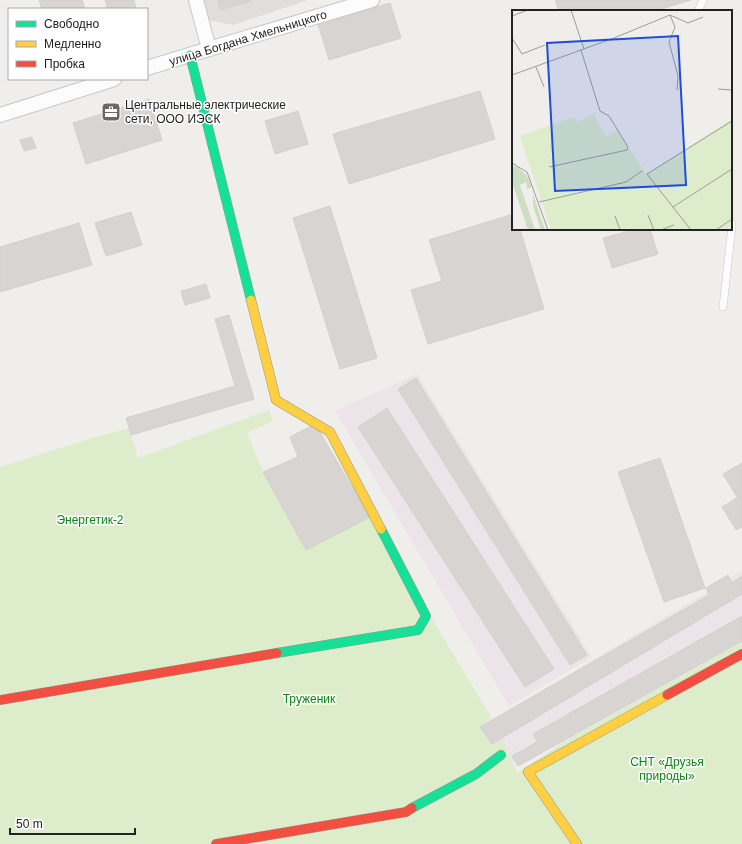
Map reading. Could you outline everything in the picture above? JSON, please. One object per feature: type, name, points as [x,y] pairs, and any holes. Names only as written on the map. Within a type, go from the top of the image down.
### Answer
[{"type":"street","points":[[196,0],[209,48]]},
{"type":"street","name":"улица Богдана Хмельницкого","points":[[148,68],[209,48],[372,0]]},
{"type":"street","points":[[0,700],[418,630],[426,616],[330,432],[276,400],[190,55]]},
{"type":"street","points":[[0,115],[111,80]]},
{"type":"street","points":[[577,844],[528,772],[742,654]]},
{"type":"street","points":[[216,844],[406,812],[476,774],[500,755]]},
{"type":"lane","points":[[699,10],[704,0]]},
{"type":"lane","points":[[723,307],[732,230]]},
{"type":"shaded area","points":[[203,0],[308,0],[233,25],[208,20]]},
{"type":"shaded area","points":[[417,374],[592,657],[509,706],[335,411]]},
{"type":"shaded area","points":[[742,571],[742,642],[518,766],[492,744],[480,727]]},
{"type":"green space","name":"Труженик","points":[[269,410],[273,421],[247,433],[263,472],[306,550],[370,517],[492,718],[480,727],[492,744],[503,740],[517,773],[565,741],[742,642],[742,844],[0,844],[0,467],[129,428],[138,458]]},
{"type":"building","points":[[39,0],[82,0],[85,8],[42,8]]},
{"type":"building","points":[[105,0],[134,0],[136,8],[108,8]]},
{"type":"building","points":[[218,0],[250,0],[251,1],[220,10]]},
{"type":"building","points":[[555,0],[691,0],[658,10],[559,10]]},
{"type":"building","points":[[390,3],[401,38],[329,60],[318,24]]},
{"type":"building","points":[[480,91],[495,139],[349,184],[333,134]]},
{"type":"building","points":[[149,99],[162,140],[86,164],[73,123]]},
{"type":"building","points":[[298,111],[308,144],[275,154],[265,121]]},
{"type":"building","points":[[32,137],[36,148],[24,151],[20,140]]},
{"type":"building","points":[[330,206],[377,358],[340,369],[293,218]]},
{"type":"building","points":[[131,212],[142,245],[106,256],[95,223]]},
{"type":"building","points":[[512,214],[512,230],[520,230],[544,309],[428,344],[411,290],[442,281],[429,240]]},
{"type":"building","points":[[79,223],[92,265],[0,292],[0,247]]},
{"type":"building","points":[[633,230],[650,230],[658,254],[612,268],[603,238]]},
{"type":"building","points":[[206,284],[210,298],[185,305],[181,291]]},
{"type":"building","points":[[229,315],[254,399],[131,435],[126,418],[235,386],[215,319]]},
{"type":"building","points":[[416,378],[587,655],[570,665],[398,389]]},
{"type":"building","points":[[387,408],[554,669],[525,687],[358,427]]},
{"type":"building","points":[[315,424],[370,517],[306,550],[263,472],[298,457],[290,437]]},
{"type":"building","points":[[660,458],[705,588],[664,602],[618,472]]},
{"type":"building","points":[[742,463],[742,494],[737,497],[723,474]]},
{"type":"building","points":[[742,495],[742,527],[736,530],[722,507]]},
{"type":"building","points":[[728,575],[732,583],[742,576],[742,594],[492,744],[480,727],[709,595],[706,588]]},
{"type":"building","points":[[742,616],[742,641],[518,766],[512,756],[537,742],[533,734]]},
{"type":"traffic: fast","points":[[190,55],[251,300]]},
{"type":"traffic: fast","points":[[277,653],[418,630],[426,616],[381,529]]},
{"type":"traffic: fast","points":[[412,808],[476,774],[501,755]]},
{"type":"traffic: slow","points":[[251,300],[276,400],[330,432],[381,529]]},
{"type":"traffic: slow","points":[[577,844],[528,772],[667,695]]},
{"type":"traffic: jam","points":[[0,700],[277,653]]},
{"type":"traffic: jam","points":[[667,695],[742,654]]},
{"type":"traffic: jam","points":[[216,844],[406,812],[412,808]]},
{"type":"place","name":"Центральные электрические сети, ООО ИЭСК","points":[[111,112]]},
{"type":"park label","name":"Энергетик-2","points":[[90,520]]},
{"type":"park label","name":"СНТ «Друзья природы»","points":[[667,769]]}]
